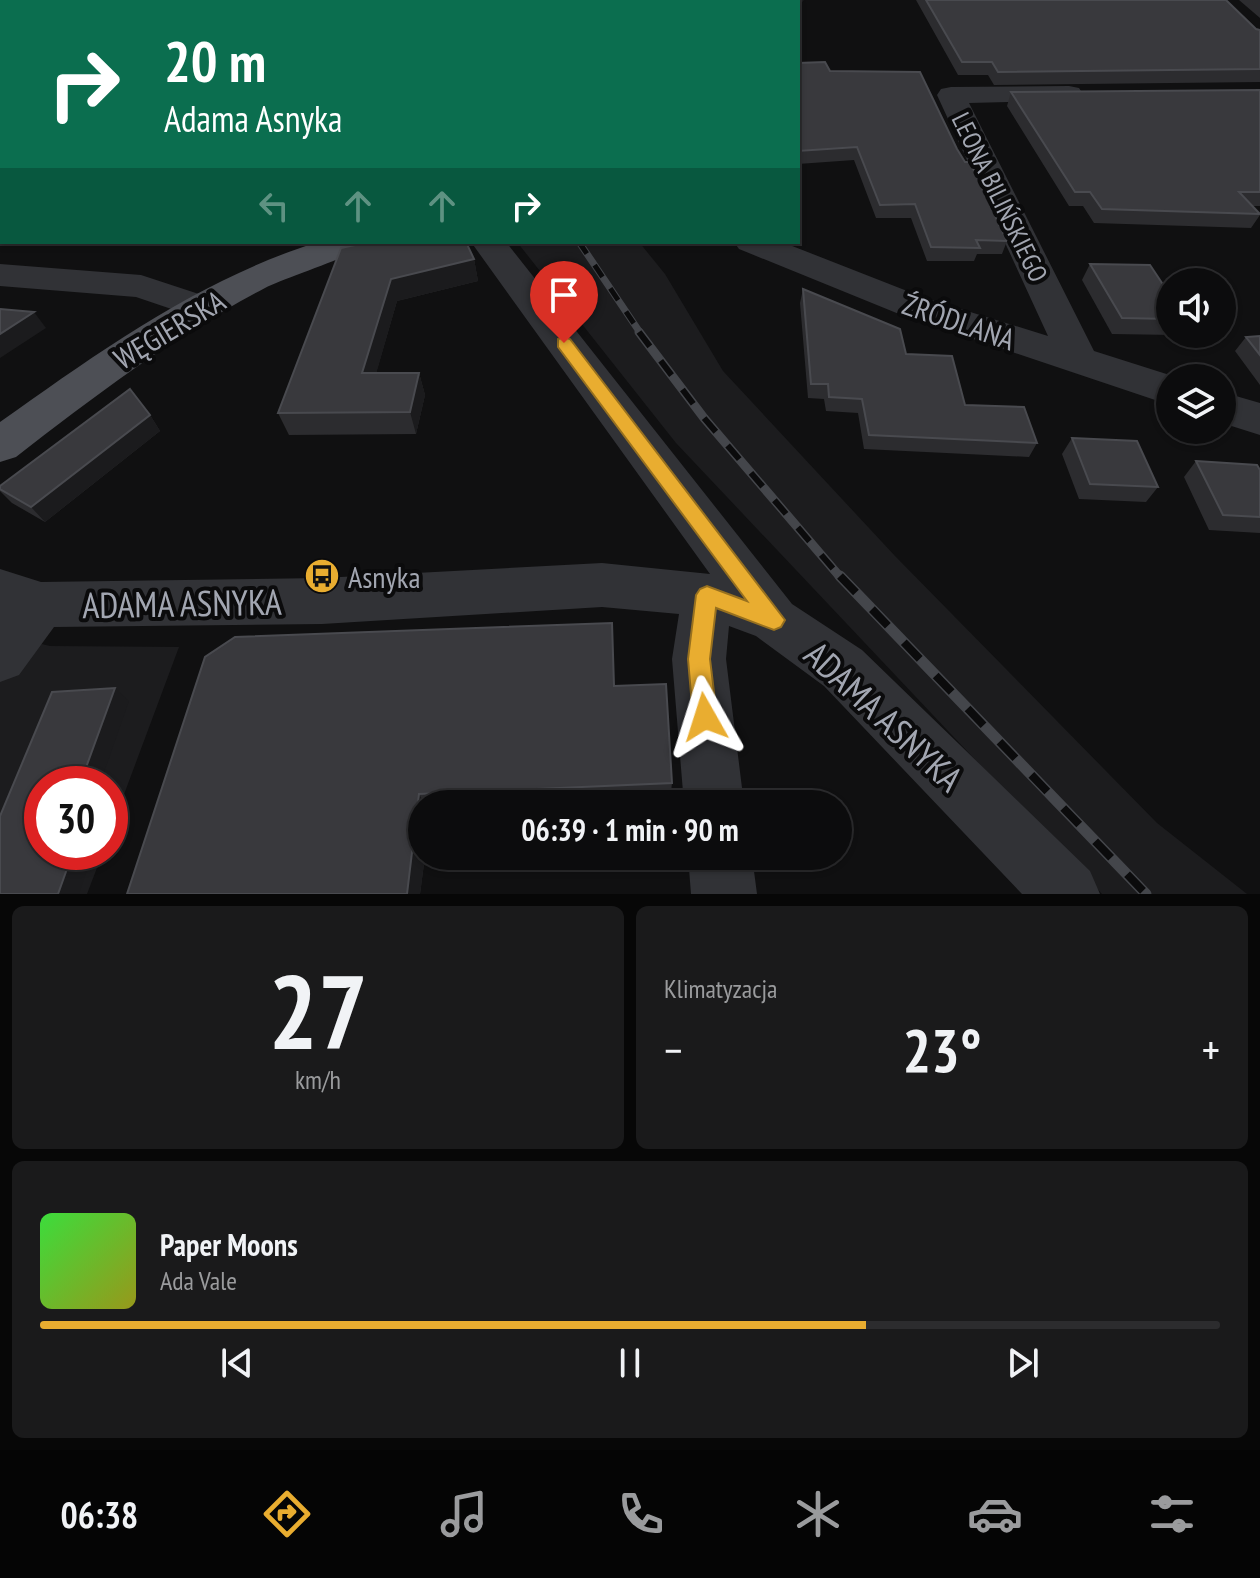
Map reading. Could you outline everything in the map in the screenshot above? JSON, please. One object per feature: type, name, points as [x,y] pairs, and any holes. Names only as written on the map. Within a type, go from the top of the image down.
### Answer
[{"type":"main road","name":"WĘGIERSKA","points":[[0,445],[122,355],[198,306],[290,265],[348,244]]},
{"type":"street","name":"LEONA BILIŃSKIEGO","points":[[1079,361],[951,95],[1105,94]]},
{"type":"street","points":[[490,244],[774,620]]},
{"type":"street","name":"ŹRÓDLANA","points":[[756,244],[912,306],[1156,386]]},
{"type":"street","points":[[0,275],[141,286],[163,291],[198,306]]},
{"type":"street","points":[[1236,411],[1260,419]]},
{"type":"street","name":"ADAMA ASNYKA","points":[[21,598],[322,601],[602,585],[707,595],[774,620],[843,668],[1067,894]]},
{"type":"street","points":[[707,595],[699,659],[713,790]]},
{"type":"street","points":[[0,657],[21,598]]},
{"type":"street","points":[[721,870],[724,894]]},
{"type":"shaded area","points":[[519,244],[641,244],[665,274],[723,371],[895,556],[1157,823],[1247,894],[1102,894],[676,443]]},
{"type":"shaded area","points":[[0,634],[50,646],[179,647],[128,784],[128,766],[24,766],[24,870],[96,870],[87,894],[0,894]]},
{"type":"building","points":[[926,0],[1226,0],[1260,30],[1260,69],[998,72],[992,62],[962,62]]},
{"type":"building","points":[[825,62],[830,71],[920,72],[957,149],[965,162],[970,162],[1007,241],[976,240],[980,248],[931,247],[915,204],[880,205],[857,147],[800,151],[800,63]]},
{"type":"building","points":[[1260,90],[1260,192],[1239,192],[1260,214],[1102,209],[1090,192],[1075,192],[1011,92]]},
{"type":"building","points":[[360,244],[467,244],[474,259],[391,279],[362,373],[419,373],[410,412],[278,413],[341,248]]},
{"type":"building","points":[[1090,264],[1150,265],[1156,274],[1156,319],[1122,318]]},
{"type":"building","points":[[803,289],[900,329],[906,354],[952,356],[965,405],[1024,407],[1037,443],[869,435],[862,399],[829,397],[828,384],[811,384]]},
{"type":"building","points":[[0,309],[34,312],[0,334]]},
{"type":"building","points":[[1260,336],[1260,355],[1246,337]]},
{"type":"building","points":[[130,389],[150,415],[31,507],[0,489],[0,486]]},
{"type":"building","points":[[1072,438],[1137,441],[1158,487],[1090,484]]},
{"type":"building","points":[[1196,461],[1257,465],[1260,470],[1260,517],[1223,515]]},
{"type":"building","points":[[612,623],[614,686],[666,684],[672,783],[511,790],[408,790],[410,870],[407,894],[127,894],[205,657],[235,637]]},
{"type":"building","points":[[115,688],[87,766],[24,766],[24,870],[67,870],[58,894],[0,894],[0,816],[52,692]]},
{"type":"railway","points":[[580,244],[641,334]]},
{"type":"railway","points":[[639,332],[704,418],[841,578]]},
{"type":"railway","points":[[840,576],[1146,894]]},
{"type":"place","name":"Asnyka","points":[[322,576]]},
{"type":"route","points":[[564,343],[774,620],[707,595],[699,659],[705,717]]}]
